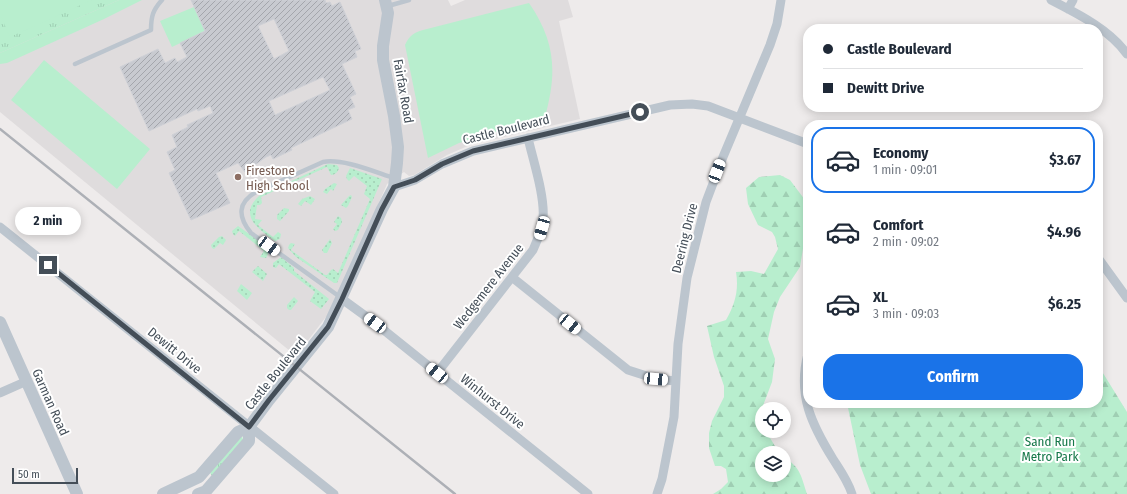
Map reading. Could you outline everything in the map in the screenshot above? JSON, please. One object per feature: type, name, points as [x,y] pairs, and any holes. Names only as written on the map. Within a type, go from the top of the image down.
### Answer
[{"type":"street","name":"Deering Drive","points":[[657,494],[662,479],[674,417],[678,344],[687,278],[706,202],[739,117],[770,45],[777,24],[781,0]]},
{"type":"street","points":[[1052,0],[1092,24]]},
{"type":"street","points":[[1068,9],[1074,0]]},
{"type":"street","name":"Fairfax Road","points":[[386,3],[388,20],[383,46],[383,60],[397,135],[398,152],[395,183]]},
{"type":"street","points":[[1103,31],[1121,46],[1127,54]]},
{"type":"street","name":"Castle Boulevard","points":[[163,494],[199,477],[238,432],[249,427],[328,327],[395,183],[415,180],[442,164],[460,156],[500,144],[670,105],[692,104],[708,106],[803,142]]},
{"type":"street","name":"Wedgemere Avenue","points":[[437,373],[513,278],[533,250],[539,236],[543,220],[542,198],[528,138]]},
{"type":"street","name":"Dewitt Drive","points":[[0,226],[334,494]]},
{"type":"street","points":[[1103,265],[1127,298]]},
{"type":"street","points":[[513,278],[628,370],[656,379],[676,381]]},
{"type":"street","name":"Winhurst Drive","points":[[342,299],[375,323],[588,494]]},
{"type":"street","name":"Garman Road","points":[[0,322],[77,494]]},
{"type":"street","points":[[0,393],[27,381]]},
{"type":"street","points":[[809,408],[818,435],[844,477],[852,494]]},
{"type":"street","name":"Castle Boulevard","points":[[204,493],[249,441],[249,427]]},
{"type":"street","points":[[199,477],[204,493]]},
{"type":"lane","points":[[75,64],[151,30],[151,18],[156,7],[162,0]]},
{"type":"lane","points":[[386,3],[409,0]]},
{"type":"lane","points":[[342,299],[252,233],[243,220],[242,209],[244,203],[249,196],[316,165],[331,160],[350,165],[395,183]]},
{"type":"shaded area","name":"Firestone High School","points":[[0,0],[448,0],[451,6],[465,0],[568,0],[573,17],[559,21],[580,119],[470,145],[447,155],[414,175],[409,176],[404,172],[387,184],[332,309],[296,356],[0,112]]},
{"type":"green space","points":[[0,0],[119,0],[0,53]]},
{"type":"green space","points":[[0,0],[92,0],[10,37],[0,14]]},
{"type":"green space","points":[[119,0],[142,0],[7,63],[0,64],[0,53]]},
{"type":"green space","points":[[529,3],[545,31],[552,58],[551,86],[545,117],[459,143],[428,158],[405,45],[410,37],[414,33],[423,30]]},
{"type":"green space","points":[[194,7],[205,31],[172,47],[160,21]]},
{"type":"green space","points":[[44,60],[150,149],[117,189],[11,100]]},
{"type":"green space","points":[[328,164],[337,165],[339,168],[338,171],[331,175],[327,167],[261,197],[262,203],[257,205],[255,219],[262,220],[258,225],[273,237],[278,232],[281,234],[280,239],[275,241],[262,232],[250,215],[250,209],[259,196]]},
{"type":"green space","points":[[350,168],[382,179],[337,283],[334,283],[296,257],[288,248],[291,243],[295,244],[291,250],[325,275],[333,269],[338,273],[370,199],[364,194],[367,186],[354,176],[349,181],[347,179],[346,176]]},
{"type":"green space","points":[[780,175],[790,180],[803,197],[803,248],[800,267],[780,297],[774,312],[768,339],[775,359],[772,382],[764,402],[755,402],[755,438],[770,438],[775,446],[755,446],[755,482],[791,482],[791,462],[802,477],[807,494],[713,494],[728,482],[726,469],[721,466],[715,466],[709,448],[709,433],[712,421],[724,397],[724,386],[714,357],[707,326],[726,320],[736,297],[736,272],[751,271],[764,274],[778,249],[772,232],[758,225],[748,204],[746,188],[759,177]]},
{"type":"green space","points":[[334,183],[337,184],[333,191],[331,189],[327,194],[323,192],[325,189]]},
{"type":"green space","points":[[351,195],[352,197],[346,208],[341,205],[349,196]]},
{"type":"green space","points":[[310,196],[315,199],[311,205],[305,201],[301,206],[298,204],[302,199]]},
{"type":"green space","points":[[284,208],[289,209],[289,211],[280,221],[277,219],[277,215]]},
{"type":"green space","points":[[338,216],[341,218],[342,222],[338,230],[335,231],[333,229],[337,224],[334,222]]},
{"type":"green space","points":[[238,226],[269,248],[266,258],[260,257],[264,251],[239,231],[235,236],[233,234],[232,231]]},
{"type":"green space","points":[[222,236],[226,240],[223,245],[220,243],[214,249],[212,248],[211,245]]},
{"type":"green space","points":[[330,239],[332,243],[327,253],[324,253],[322,250]]},
{"type":"green space","points":[[281,257],[294,268],[294,271],[329,299],[321,309],[310,301],[315,292],[279,264],[276,268],[273,267],[273,263]]},
{"type":"green space","points":[[258,266],[267,274],[263,281],[252,272]]},
{"type":"green space","points":[[241,284],[252,293],[247,300],[237,291]]},
{"type":"green space","points":[[294,297],[298,301],[291,310],[289,310],[287,305]]},
{"type":"green space","name":"Sand Run Metro Park","points":[[1103,373],[1127,412],[1127,494],[871,494],[860,465],[848,408],[1103,408]]},
{"type":"green space","points":[[242,436],[243,440],[212,476],[209,471]]},
{"type":"building","name":"Firestone High School","points":[[191,0],[325,0],[326,3],[330,2],[332,6],[340,2],[361,49],[355,51],[357,57],[342,64],[356,94],[350,97],[355,107],[348,110],[352,119],[291,148],[292,150],[273,159],[271,155],[266,157],[245,172],[238,163],[216,173],[230,203],[191,220],[169,173],[175,170],[167,152],[177,147],[172,135],[188,127],[187,125],[213,113],[210,106],[198,111],[197,109],[149,131],[120,67],[158,49],[165,63],[175,58],[177,62],[187,57],[180,43],[205,31]],"holes":[[[274,19],[289,51],[274,59],[258,26]],[[323,77],[330,90],[275,115],[269,101]]]},
{"type":"railway","points":[[0,129],[455,494]]},
{"type":"place","name":"Firestone High School","points":[[238,177]]},
{"type":"route","points":[[48,265],[249,427],[328,327],[382,209],[394,187],[415,180],[442,164],[473,151],[640,112]]}]
